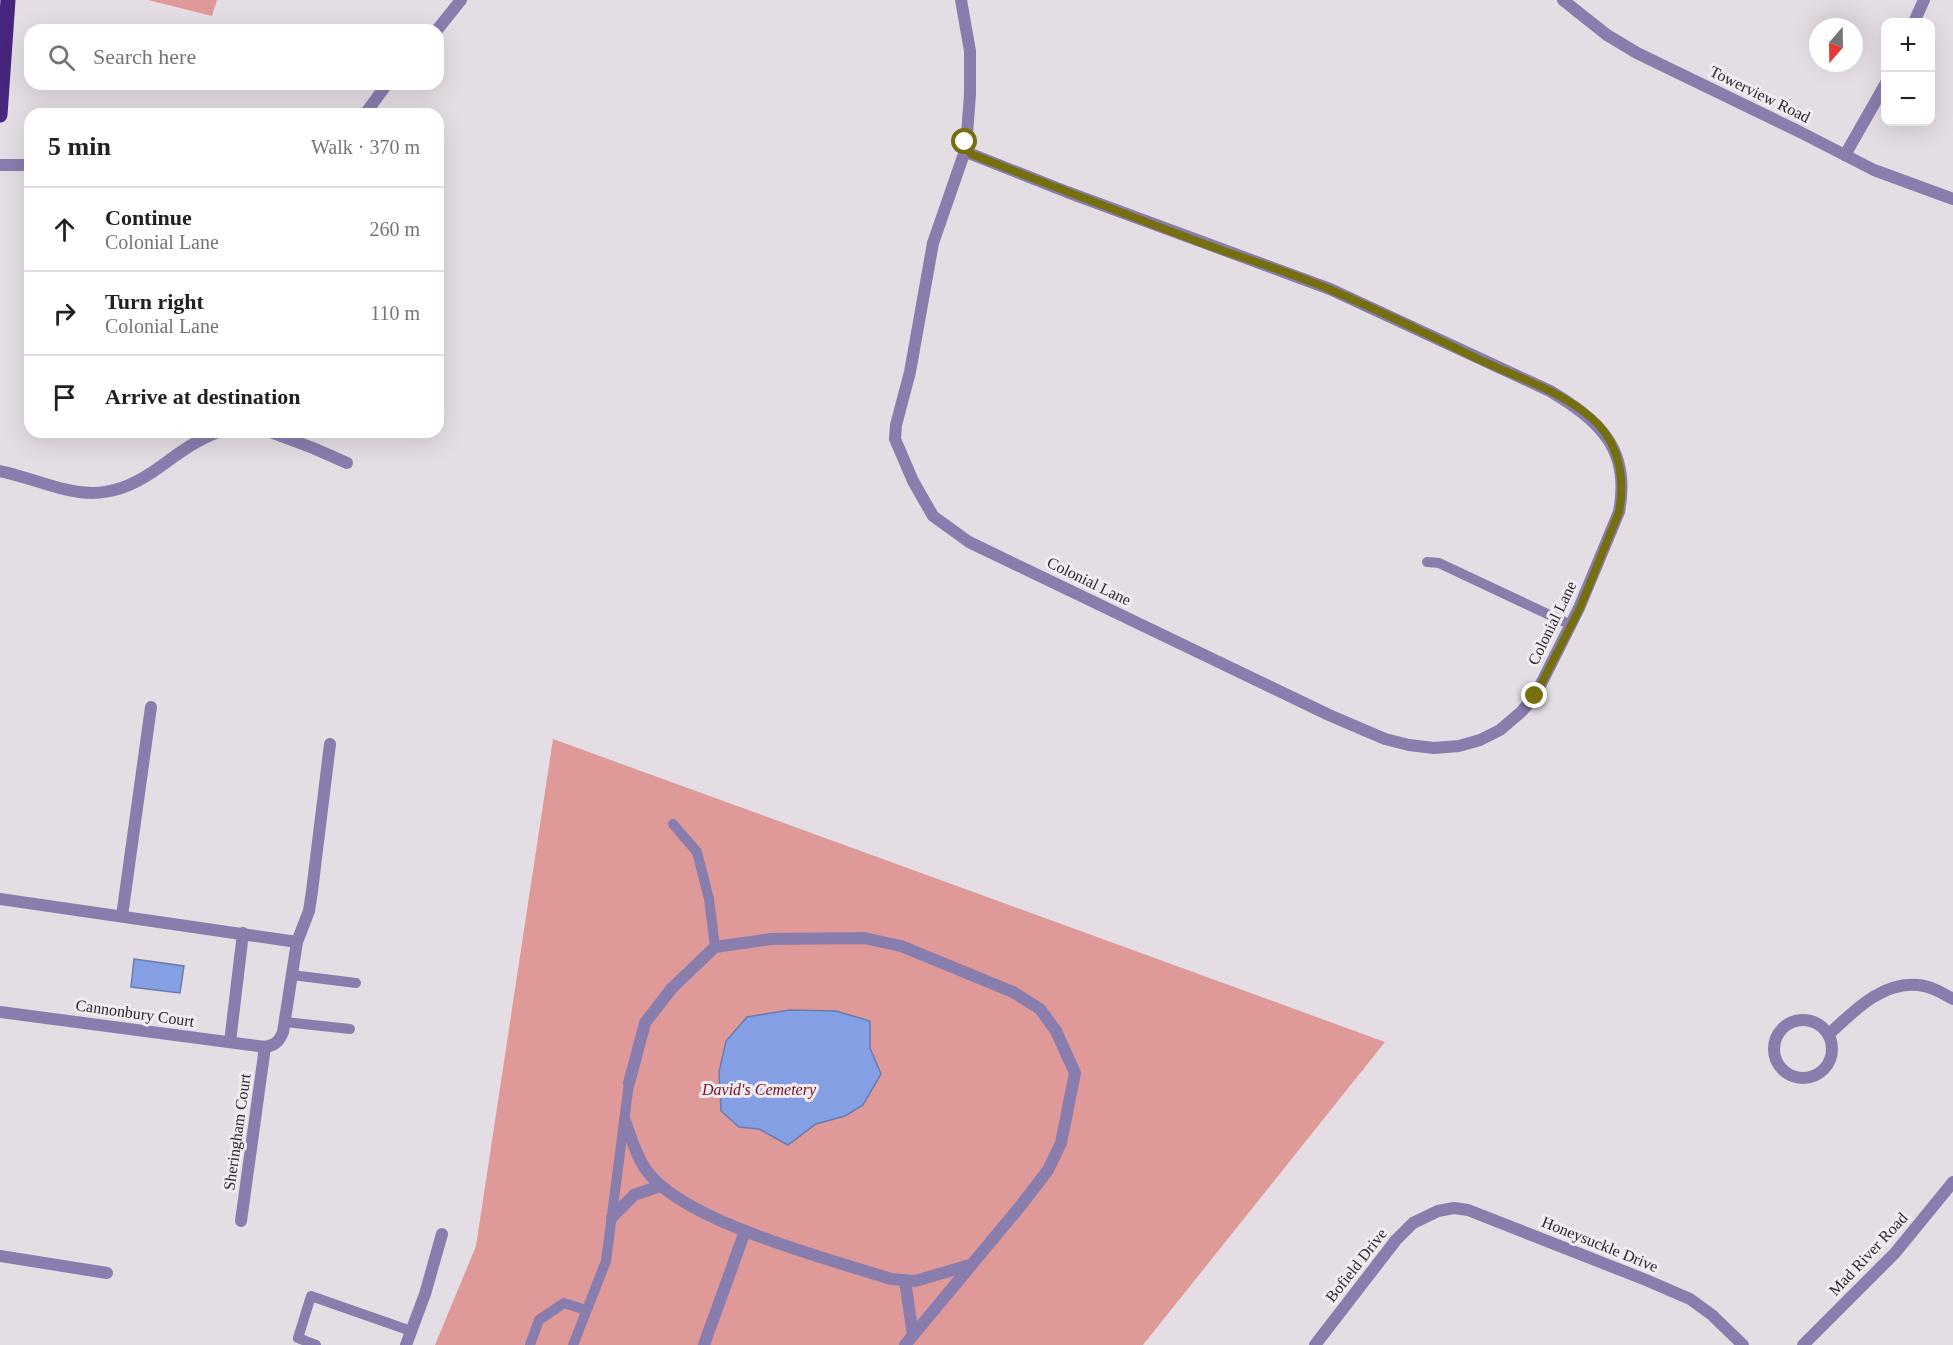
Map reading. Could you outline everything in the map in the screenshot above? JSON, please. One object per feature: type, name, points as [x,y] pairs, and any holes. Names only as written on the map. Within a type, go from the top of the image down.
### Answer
[{"type":"main road","points":[[0,115],[4,18],[8,0]]},
{"type":"street","points":[[442,24],[461,0]]},
{"type":"street","name":"Colonial Lane","points":[[961,0],[970,51],[966,148],[933,243],[910,372],[896,425],[895,439],[913,480],[933,516],[969,542],[1235,672],[1385,739],[1434,748],[1459,746],[1480,740],[1500,730],[1521,712],[1535,696],[1571,625],[1619,512],[1622,479],[1617,455],[1607,436],[1596,423],[1550,391],[1330,290],[1067,192],[971,154],[966,148]]},
{"type":"street","name":"Towerview Road","points":[[1563,0],[1606,36],[1636,53],[1874,170],[1953,199]]},
{"type":"street","points":[[1916,18],[1924,0]]},
{"type":"street","points":[[369,108],[383,90]]},
{"type":"street","points":[[1845,155],[1881,93]]},
{"type":"street","points":[[0,165],[24,165]]},
{"type":"street","points":[[0,471],[77,493],[98,494],[119,490],[138,482],[202,438]]},
{"type":"street","points":[[289,438],[347,463]]},
{"type":"street","points":[[122,916],[151,707]]},
{"type":"street","points":[[265,1047],[273,1046],[280,1040],[285,1022],[297,942],[309,911],[330,744]]},
{"type":"street","points":[[0,899],[297,942]]},
{"type":"street","points":[[230,1042],[243,933]]},
{"type":"street","points":[[629,1083],[645,1023],[672,988],[715,947],[771,939],[864,938],[901,946],[1013,992],[1040,1009],[1056,1031],[1075,1073],[1061,1143],[1048,1170],[905,1345]]},
{"type":"street","points":[[1828,1034],[1864,1002],[1905,985],[1934,988],[1953,999]]},
{"type":"street","name":"Cannonbury Court","points":[[0,1012],[265,1047]]},
{"type":"street","points":[[1799,1020],[1810,1021],[1821,1025],[1828,1034],[1832,1045],[1832,1056],[1827,1067],[1819,1074],[1808,1078],[1797,1078],[1786,1073],[1778,1065],[1774,1054],[1775,1042],[1779,1032],[1788,1024],[1799,1020]]},
{"type":"street","name":"Sheringham Court","points":[[241,1221],[265,1047]]},
{"type":"street","points":[[625,1121],[645,1170],[660,1186],[698,1210],[745,1232],[891,1279],[915,1281],[971,1265]]},
{"type":"street","name":"Mad River Road","points":[[1803,1345],[1895,1253],[1953,1182]]},
{"type":"street","points":[[612,1218],[634,1195],[660,1186]]},
{"type":"street","name":"Honeysuckle Drive","points":[[1430,1213],[1454,1208],[1468,1210],[1646,1280],[1690,1299],[1712,1315],[1743,1345]]},
{"type":"street","name":"Bofield Drive","points":[[1314,1345],[1396,1240],[1413,1223],[1430,1213]]},
{"type":"street","points":[[704,1345],[745,1232]]},
{"type":"street","points":[[406,1345],[425,1294],[442,1234]]},
{"type":"street","points":[[0,1257],[107,1273]]},
{"type":"street","points":[[905,1281],[913,1335]]},
{"type":"lane","points":[[1427,562],[1439,563],[1571,625]]},
{"type":"lane","points":[[673,824],[697,852],[709,899],[715,947]]},
{"type":"lane","points":[[292,975],[356,983]]},
{"type":"lane","points":[[285,1022],[350,1029]]},
{"type":"lane","points":[[573,1345],[606,1261],[629,1083]]},
{"type":"lane","points":[[316,1345],[298,1338],[311,1296],[411,1331]]},
{"type":"lane","points":[[530,1345],[539,1320],[564,1303],[586,1310]]},
{"type":"green space","points":[[148,0],[217,0],[212,16]]},
{"type":"green space","name":"David's Cemetery","points":[[553,739],[1385,1042],[1143,1345],[435,1345],[476,1246]]},
{"type":"water","points":[[134,959],[184,966],[180,993],[131,987]]},
{"type":"water","points":[[790,1010],[836,1011],[870,1021],[870,1048],[881,1074],[863,1105],[845,1116],[816,1124],[788,1145],[759,1129],[739,1127],[721,1111],[719,1072],[726,1041],[747,1017]]},
{"type":"route","points":[[965,142],[971,154],[1209,245],[1293,274],[1399,320],[1550,391],[1574,405],[1596,423],[1607,436],[1617,455],[1622,479],[1619,512],[1580,608],[1535,696]]}]
